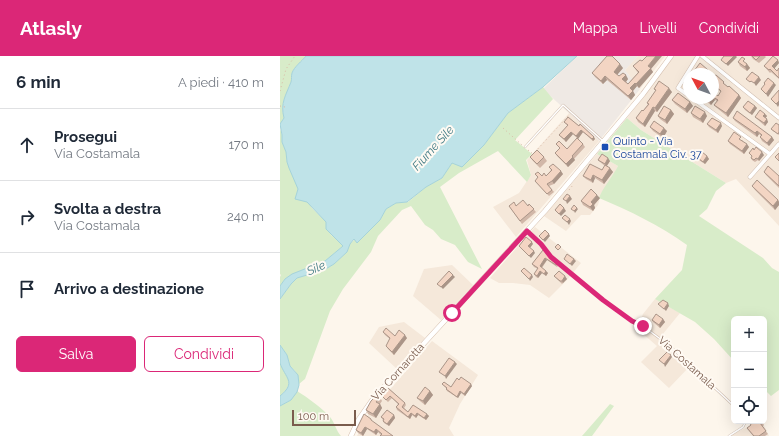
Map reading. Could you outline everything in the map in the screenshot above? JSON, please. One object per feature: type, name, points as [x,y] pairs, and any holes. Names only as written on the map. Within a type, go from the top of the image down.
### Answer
[{"type":"main road","points":[[527,231],[604,141],[671,56]]},
{"type":"main road","name":"Via Cornarotta","points":[[352,436],[361,415],[373,399],[527,231]]},
{"type":"street","points":[[690,68],[698,56]]},
{"type":"street","points":[[702,56],[779,118]]},
{"type":"street","points":[[683,80],[678,88],[683,92]]},
{"type":"street","points":[[700,104],[770,154]]},
{"type":"street","points":[[750,177],[779,144]]},
{"type":"lane","points":[[525,147],[563,105],[604,141]]},
{"type":"lane","name":"Via Costamala","points":[[527,231],[541,244],[551,257],[603,300],[632,321],[643,326],[671,347],[731,403]]},
{"type":"lane","points":[[728,436],[743,427],[744,424]]},
{"type":"path","points":[[280,91],[286,69],[295,56]]},
{"type":"path","points":[[280,106],[285,107]]},
{"type":"shaded area","points":[[577,56],[638,56],[625,70],[640,89],[599,141],[543,89]]},
{"type":"shaded area","points":[[638,56],[665,56],[640,89],[625,70]]},
{"type":"shaded area","points":[[674,56],[779,56],[779,226],[736,179],[726,183],[641,130],[627,118]]},
{"type":"shaded area","points":[[570,112],[599,141],[516,237],[493,207],[519,193],[531,175],[527,160]]},
{"type":"shaded area","points":[[597,154],[618,166],[613,177],[601,194],[598,205],[590,215],[581,215],[566,231],[544,216]]},
{"type":"shaded area","points":[[535,227],[581,263],[549,298],[530,285],[499,283],[490,278]]},
{"type":"shaded area","points":[[452,265],[473,285],[441,320],[413,296],[424,269]]},
{"type":"shaded area","points":[[655,299],[680,313],[658,340],[689,367],[669,388],[641,362],[657,346],[642,333],[638,327],[643,314]]},
{"type":"shaded area","points":[[404,322],[425,338],[397,369],[369,343],[379,327]]},
{"type":"shaded area","points":[[432,341],[478,375],[460,404],[449,428],[454,436],[357,436],[367,416]]},
{"type":"shaded area","points":[[754,424],[763,424],[769,436],[729,436]]},
{"type":"green space","points":[[280,56],[306,56],[296,66],[292,73],[291,82],[283,103],[284,118],[280,124]]},
{"type":"green space","points":[[543,87],[553,99],[515,140],[532,154],[526,160],[531,175],[527,182],[498,151],[459,173],[440,187],[482,269],[468,262],[455,245],[441,239],[433,230],[425,225],[411,206],[402,210],[378,236],[371,252],[343,289],[330,311],[305,379],[299,384],[295,371],[290,366],[287,355],[280,345],[280,299],[291,284],[297,278],[324,270],[334,264],[347,252],[350,244],[355,239],[357,243],[380,220],[386,209],[396,203],[408,202],[426,187],[442,178],[452,163],[462,166],[484,145],[508,113]]},
{"type":"green space","points":[[627,118],[641,130],[726,183],[716,191],[707,209],[699,216],[763,258],[772,268],[779,272],[779,390],[771,396],[767,392],[767,316],[731,316],[731,358],[714,339],[695,322],[655,299],[682,270],[687,245],[644,219],[599,198],[618,166],[597,154]]},
{"type":"green space","points":[[280,129],[287,162],[299,189],[312,208],[326,222],[329,232],[343,246],[325,261],[285,279],[280,286],[281,275]]},
{"type":"green space","points":[[280,362],[289,383],[285,391],[280,396]]},
{"type":"green space","points":[[297,391],[314,403],[332,419],[341,436],[280,436],[280,406],[291,400]]},
{"type":"green space","points":[[610,404],[614,406],[592,436],[582,436]]},
{"type":"water","points":[[306,56],[577,56],[543,87],[508,113],[484,145],[462,167],[452,163],[442,178],[426,187],[407,202],[396,203],[386,209],[380,220],[357,243],[354,239],[347,252],[334,264],[324,270],[297,278],[280,299],[280,286],[285,279],[292,274],[325,261],[343,246],[326,229],[326,222],[307,202],[295,199],[298,189],[289,168],[286,152],[282,142],[280,124],[284,118],[284,99],[291,82],[293,71]]},
{"type":"water","points":[[280,345],[287,355],[290,366],[298,375],[299,385],[297,392],[291,400],[280,406],[280,396],[288,387],[289,383],[280,363]]},
{"type":"building","points":[[607,56],[612,56],[620,64],[614,72],[619,76],[623,73],[626,75],[622,79],[628,84],[639,72],[633,66],[647,56],[656,56],[648,66],[651,68],[636,84],[635,83],[630,88],[633,91],[628,96],[605,76],[601,81],[592,73]]},
{"type":"building","points":[[724,56],[734,56],[726,64],[721,60]]},
{"type":"building","points":[[752,56],[760,56],[756,60]]},
{"type":"building","points":[[773,56],[778,60],[772,66],[777,71],[779,68],[779,78],[770,69],[769,70],[764,66]]},
{"type":"building","points":[[742,57],[745,59],[743,61],[747,64],[745,67],[738,62]]},
{"type":"building","points":[[700,63],[706,68],[696,68]]},
{"type":"building","points":[[752,72],[759,77],[754,83],[746,79]]},
{"type":"building","points":[[719,78],[724,82],[723,83],[739,95],[726,113],[714,105],[719,104],[719,94],[721,91],[719,89]]},
{"type":"building","points":[[768,78],[774,83],[766,94],[761,89]]},
{"type":"building","points":[[659,81],[669,88],[655,108],[653,107],[643,124],[636,118],[649,104],[647,103],[656,90],[654,89]]},
{"type":"building","points":[[779,90],[779,101],[776,104],[771,99]]},
{"type":"building","points":[[678,93],[683,97],[683,104],[689,104],[685,109],[672,100]]},
{"type":"building","points":[[748,101],[755,106],[750,113],[743,107]]},
{"type":"building","points":[[664,106],[671,110],[665,120],[658,116]]},
{"type":"building","points":[[695,106],[705,112],[700,119],[691,113]]},
{"type":"building","points":[[760,110],[765,114],[763,116],[767,119],[764,123],[755,117]]},
{"type":"building","points":[[737,111],[772,137],[767,143],[760,137],[762,135],[757,131],[755,133],[733,118]]},
{"type":"building","points":[[568,117],[579,126],[580,124],[594,137],[592,139],[581,130],[576,136],[571,132],[564,139],[559,135],[568,125],[564,122]]},
{"type":"building","points":[[712,118],[721,123],[716,130],[707,124]]},
{"type":"building","points":[[654,121],[664,128],[660,134],[650,127]]},
{"type":"building","points":[[776,123],[779,125],[778,134],[771,129]]},
{"type":"building","points":[[734,132],[741,137],[739,139],[747,144],[742,151],[728,141]]},
{"type":"building","points":[[577,138],[583,144],[566,164],[555,153],[560,148],[556,144],[559,141],[567,149]]},
{"type":"building","points":[[756,147],[762,152],[758,159],[756,158],[754,160],[751,158],[752,156],[749,153]]},
{"type":"building","points":[[537,150],[544,157],[537,164],[530,157]]},
{"type":"building","points":[[702,152],[707,156],[703,162],[698,158]]},
{"type":"building","points":[[779,153],[779,161],[775,157]]},
{"type":"building","points":[[602,154],[608,158],[605,164],[598,160]]},
{"type":"building","points":[[553,164],[561,171],[552,181],[547,184],[552,190],[547,194],[535,181],[538,177],[535,174],[538,172],[542,176],[544,173],[546,176],[552,170],[549,167]]},
{"type":"building","points":[[590,164],[602,170],[605,165],[610,168],[602,180],[593,175],[591,180],[583,176]]},
{"type":"building","points":[[768,166],[779,176],[779,186],[764,172]]},
{"type":"building","points":[[757,180],[778,200],[773,206],[752,186]]},
{"type":"building","points":[[591,189],[597,195],[591,202],[593,204],[590,207],[581,201]]},
{"type":"building","points":[[567,194],[570,196],[566,201],[563,199]]},
{"type":"building","points":[[523,200],[528,206],[529,204],[534,209],[520,221],[509,206],[514,202],[516,206]]},
{"type":"building","points":[[560,204],[564,208],[559,214],[555,210]]},
{"type":"building","points":[[574,205],[577,208],[574,211],[571,209]]},
{"type":"building","points":[[565,215],[570,219],[567,222],[562,218]]},
{"type":"building","points":[[545,230],[549,234],[543,240],[539,236]]},
{"type":"building","points":[[526,237],[532,242],[528,246],[534,251],[529,256],[519,246]]},
{"type":"building","points":[[558,244],[561,247],[558,250],[555,247]]},
{"type":"building","points":[[543,250],[557,264],[556,265],[545,258],[540,266],[546,271],[544,274],[540,271],[537,276],[534,274],[538,268],[532,264]]},
{"type":"building","points":[[567,254],[574,259],[570,264],[564,259]]},
{"type":"building","points":[[524,268],[532,275],[529,279],[521,271]]},
{"type":"building","points":[[449,271],[453,275],[441,287],[437,284]]},
{"type":"building","points":[[559,271],[565,276],[562,281],[554,276]]},
{"type":"building","points":[[663,300],[668,303],[664,309],[658,304]]},
{"type":"building","points":[[656,314],[663,319],[659,325],[652,320]]},
{"type":"building","points":[[386,328],[395,336],[399,330],[405,335],[392,352],[386,346],[390,338],[383,332]]},
{"type":"building","points":[[667,352],[671,355],[664,364],[659,360]]},
{"type":"building","points":[[449,358],[455,362],[445,376],[439,372]]},
{"type":"building","points":[[461,377],[471,384],[464,394],[460,391],[457,397],[442,384],[444,382],[451,387],[457,378],[459,380]]},
{"type":"building","points":[[425,387],[430,391],[423,401],[417,398]]},
{"type":"building","points":[[388,388],[405,403],[402,407],[408,412],[413,405],[427,414],[424,418],[417,413],[415,416],[411,413],[408,417],[396,407],[399,404],[390,396],[386,400],[381,395]]},
{"type":"building","points":[[377,395],[380,397],[376,402],[380,404],[373,414],[366,410],[371,401]]},
{"type":"building","points":[[387,410],[394,415],[387,424],[381,417]]},
{"type":"building","points":[[364,414],[393,436],[380,436],[382,434],[376,429],[374,432],[365,427],[361,433],[356,430]]},
{"type":"building","points":[[761,424],[766,431],[759,436],[754,436],[747,428],[751,425]]},
{"type":"place","name":"Quinto - Via Costamala Civ. 37","points":[[605,147]]},
{"type":"route","points":[[452,313],[527,231],[541,244],[551,257],[603,300],[632,321],[643,326]]},
{"type":"water label","name":"Fiume Sile","points":[[433,148]]},
{"type":"water label","name":"Sile","points":[[316,268]]}]
